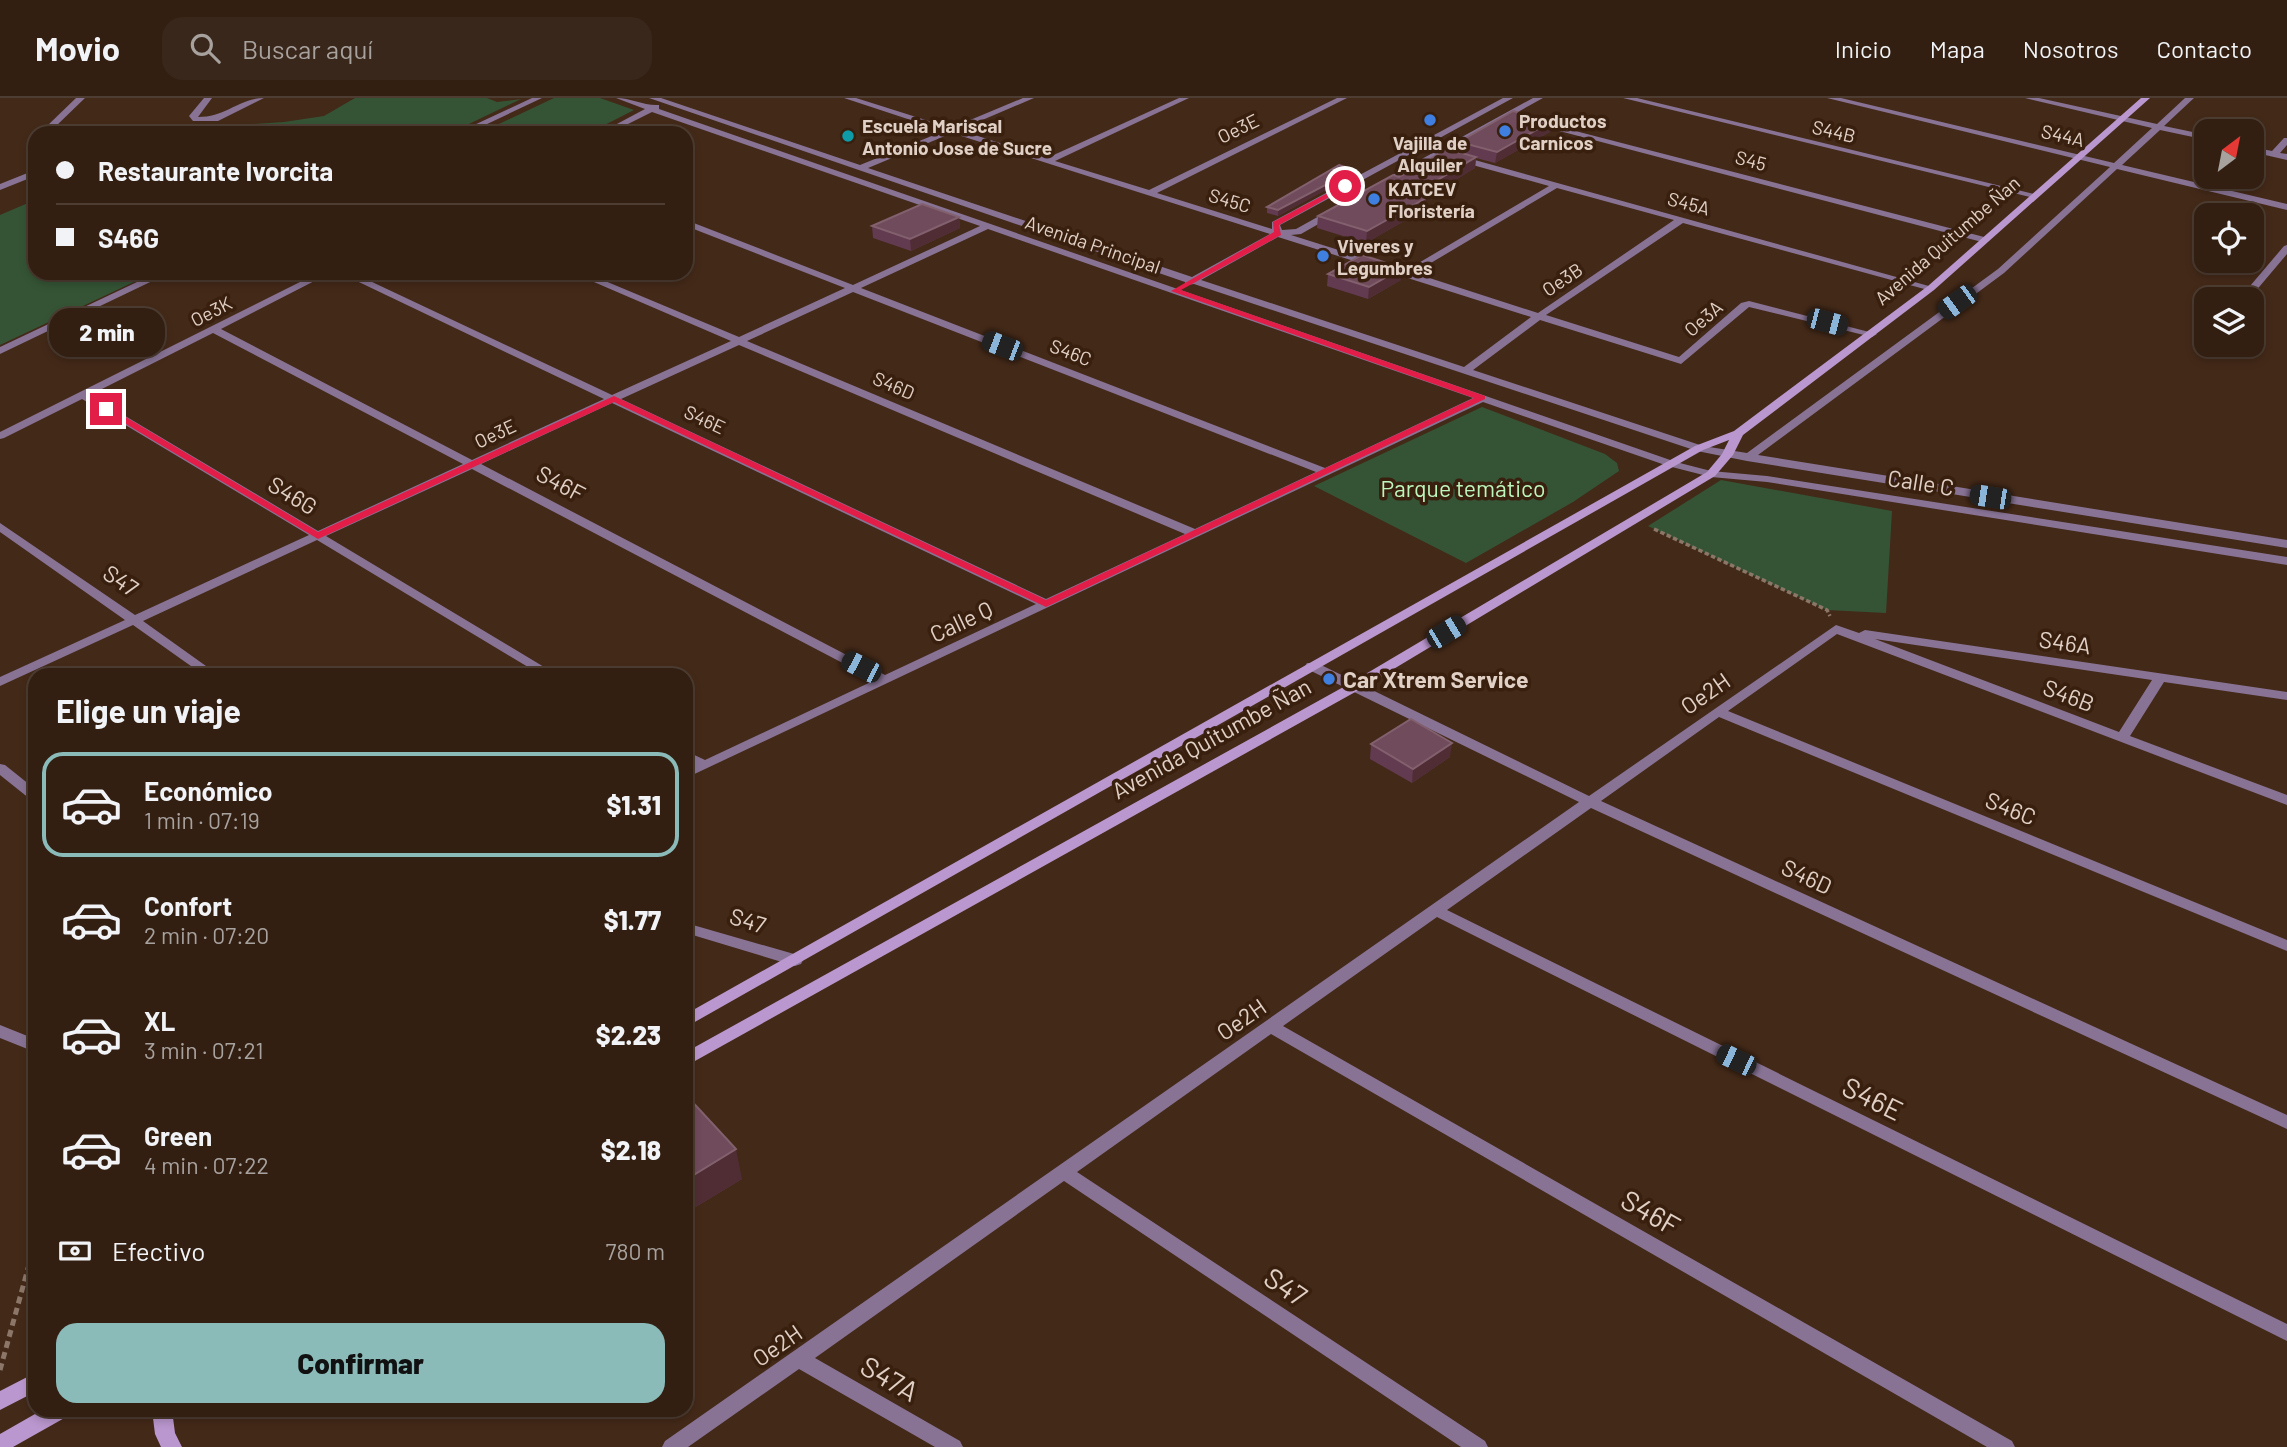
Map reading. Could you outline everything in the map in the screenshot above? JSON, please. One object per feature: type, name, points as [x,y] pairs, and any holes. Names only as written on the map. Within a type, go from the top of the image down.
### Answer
[{"type":"street","points":[[52,126],[81,98]]},
{"type":"street","points":[[208,98],[193,116],[202,121],[215,119],[260,98]]},
{"type":"street","points":[[476,126],[538,98]]},
{"type":"street","name":"Avenida Principal","points":[[621,98],[1672,464]]},
{"type":"street","name":"Avenida Principal","points":[[653,98],[669,100],[1193,281],[1700,448]]},
{"type":"street","name":"S45C","points":[[848,98],[1681,361]]},
{"type":"street","points":[[861,168],[1030,98]]},
{"type":"street","points":[[1048,161],[1185,98]]},
{"type":"street","name":"Oe3E","points":[[1150,193],[1343,98]]},
{"type":"street","points":[[1278,233],[1275,224],[1508,98]]},
{"type":"street","points":[[1368,192],[1539,98]]},
{"type":"street","name":"S44B","points":[[1628,98],[2034,195]]},
{"type":"street","name":"S44A","points":[[1831,98],[2287,207]]},
{"type":"street","points":[[2029,98],[2194,135]]},
{"type":"street","name":"Avenida Quitumbe Ñan","points":[[693,1017],[1700,448],[1738,433],[1931,288],[2146,98]]},
{"type":"street","points":[[1747,458],[2001,271],[2190,98]]},
{"type":"street","points":[[618,126],[669,100]]},
{"type":"street","name":"S45","points":[[1507,115],[1985,240]]},
{"type":"street","points":[[2274,154],[2287,140]]},
{"type":"street","points":[[2264,152],[2287,157]]},
{"type":"street","name":"S45A","points":[[1439,153],[1931,288]]},
{"type":"street","points":[[0,187],[28,176]]},
{"type":"street","points":[[1406,274],[1556,185]]},
{"type":"street","points":[[1175,291],[1278,233],[1298,232],[1345,206]]},
{"type":"street","name":"Oe3E","points":[[31,668],[1006,217]]},
{"type":"street","name":"Oe3B","points":[[1465,371],[1539,316],[1682,219]]},
{"type":"street","name":"S46C","points":[[693,226],[1325,472]]},
{"type":"street","points":[[2254,287],[2287,248]]},
{"type":"street","points":[[0,351],[149,280]]},
{"type":"street","name":"Oe3K","points":[[0,436],[311,280]]},
{"type":"street","name":"S46E","points":[[360,280],[1046,604]]},
{"type":"street","name":"S46D","points":[[595,280],[1194,533]]},
{"type":"street","name":"Oe3A","points":[[1681,361],[1744,305],[1749,304],[1872,334]]},
{"type":"street","name":"S46F","points":[[213,329],[885,680]]},
{"type":"street","name":"S46G","points":[[82,395],[540,668]]},
{"type":"street","name":"Calle Q","points":[[693,770],[1482,398]]},
{"type":"street","name":"Avenida Quitumbe Ñan","points":[[693,1056],[1352,688],[1634,520],[1711,474],[1727,455],[1738,433]]},
{"type":"street","name":"Calle C","points":[[1700,448],[1727,455],[2287,544]]},
{"type":"street","name":"Calle C","points":[[1672,464],[1711,474],[1767,479],[2287,561]]},
{"type":"street","name":"S47","points":[[0,527],[204,668]]},
{"type":"street","name":"S46A","points":[[1836,629],[2287,696]]},
{"type":"street","name":"Oe2H","points":[[672,1447],[1836,629]]},
{"type":"street","name":"S46B","points":[[1836,629],[2287,800]]},
{"type":"street","name":"S46D","points":[[1312,666],[1352,688],[1590,802],[2287,1122]]},
{"type":"street","name":"Oe3E","points":[[0,682],[28,669]]},
{"type":"street","points":[[2122,738],[2160,677]]},
{"type":"street","name":"S46C","points":[[1718,712],[2287,946]]},
{"type":"street","points":[[693,759],[704,765]]},
{"type":"street","points":[[0,768],[28,790]]},
{"type":"street","name":"S46E","points":[[1435,911],[2287,1333]]},
{"type":"street","name":"S47","points":[[693,930],[795,960]]},
{"type":"street","name":"S46F","points":[[1270,1026],[2005,1447]]},
{"type":"street","points":[[0,1031],[28,1043]]},
{"type":"street","name":"S47","points":[[1063,1172],[1478,1447]]},
{"type":"street","name":"S47A","points":[[798,1358],[953,1447]]},
{"type":"street","points":[[0,1401],[28,1386]]},
{"type":"street","points":[[0,1444],[48,1417]]},
{"type":"street","points":[[163,1417],[165,1434],[172,1447]]},
{"type":"path","points":[[1634,520],[1827,610],[1836,629]]},
{"type":"path","points":[[0,1370],[28,1268]]},
{"type":"green space","points":[[355,98],[487,98],[497,102],[521,99],[465,126],[220,126],[284,122],[324,116]]},
{"type":"green space","points":[[554,98],[600,98],[634,110],[603,126],[495,126]]},
{"type":"green space","points":[[28,203],[28,280],[138,280],[0,345],[0,215]]},
{"type":"green space","name":"Parque temático","points":[[1482,407],[1605,454],[1617,463],[1619,471],[1573,502],[1466,563],[1314,486]]},
{"type":"green space","points":[[1721,480],[1892,511],[1886,613],[1827,610],[1648,526]]},
{"type":"building","points":[[1513,111],[1552,121],[1497,152],[1459,142]]},
{"type":"building","points":[[1447,149],[1476,157],[1414,194],[1426,198],[1367,231],[1318,216],[1393,175],[1399,177]]},
{"type":"building","points":[[1339,165],[1354,170],[1278,210],[1267,207]]},
{"type":"building","points":[[922,204],[959,217],[910,239],[872,226]]},
{"type":"building","points":[[1362,255],[1402,268],[1369,287],[1328,274]]},
{"type":"building","points":[[1411,719],[1452,743],[1413,769],[1371,744]]},
{"type":"building","points":[[693,1103],[736,1149],[693,1175]]},
{"type":"place","name":"Vajilla de Alquiler","points":[[1430,120]]},
{"type":"place","name":"Productos Carnicos","points":[[1505,131]]},
{"type":"place","name":"Escuela Mariscal Antonio Jose de Sucre","points":[[848,136]]},
{"type":"place","name":"KATCEV Floristería","points":[[1374,199]]},
{"type":"place","name":"Viveres y Legumbres","points":[[1323,256]]},
{"type":"place","name":"Car Xtrem Service","points":[[1329,679]]},
{"type":"route","points":[[106,409],[318,536],[614,399],[1046,604],[1482,398],[1175,291],[1278,233],[1275,224],[1345,186]]}]
